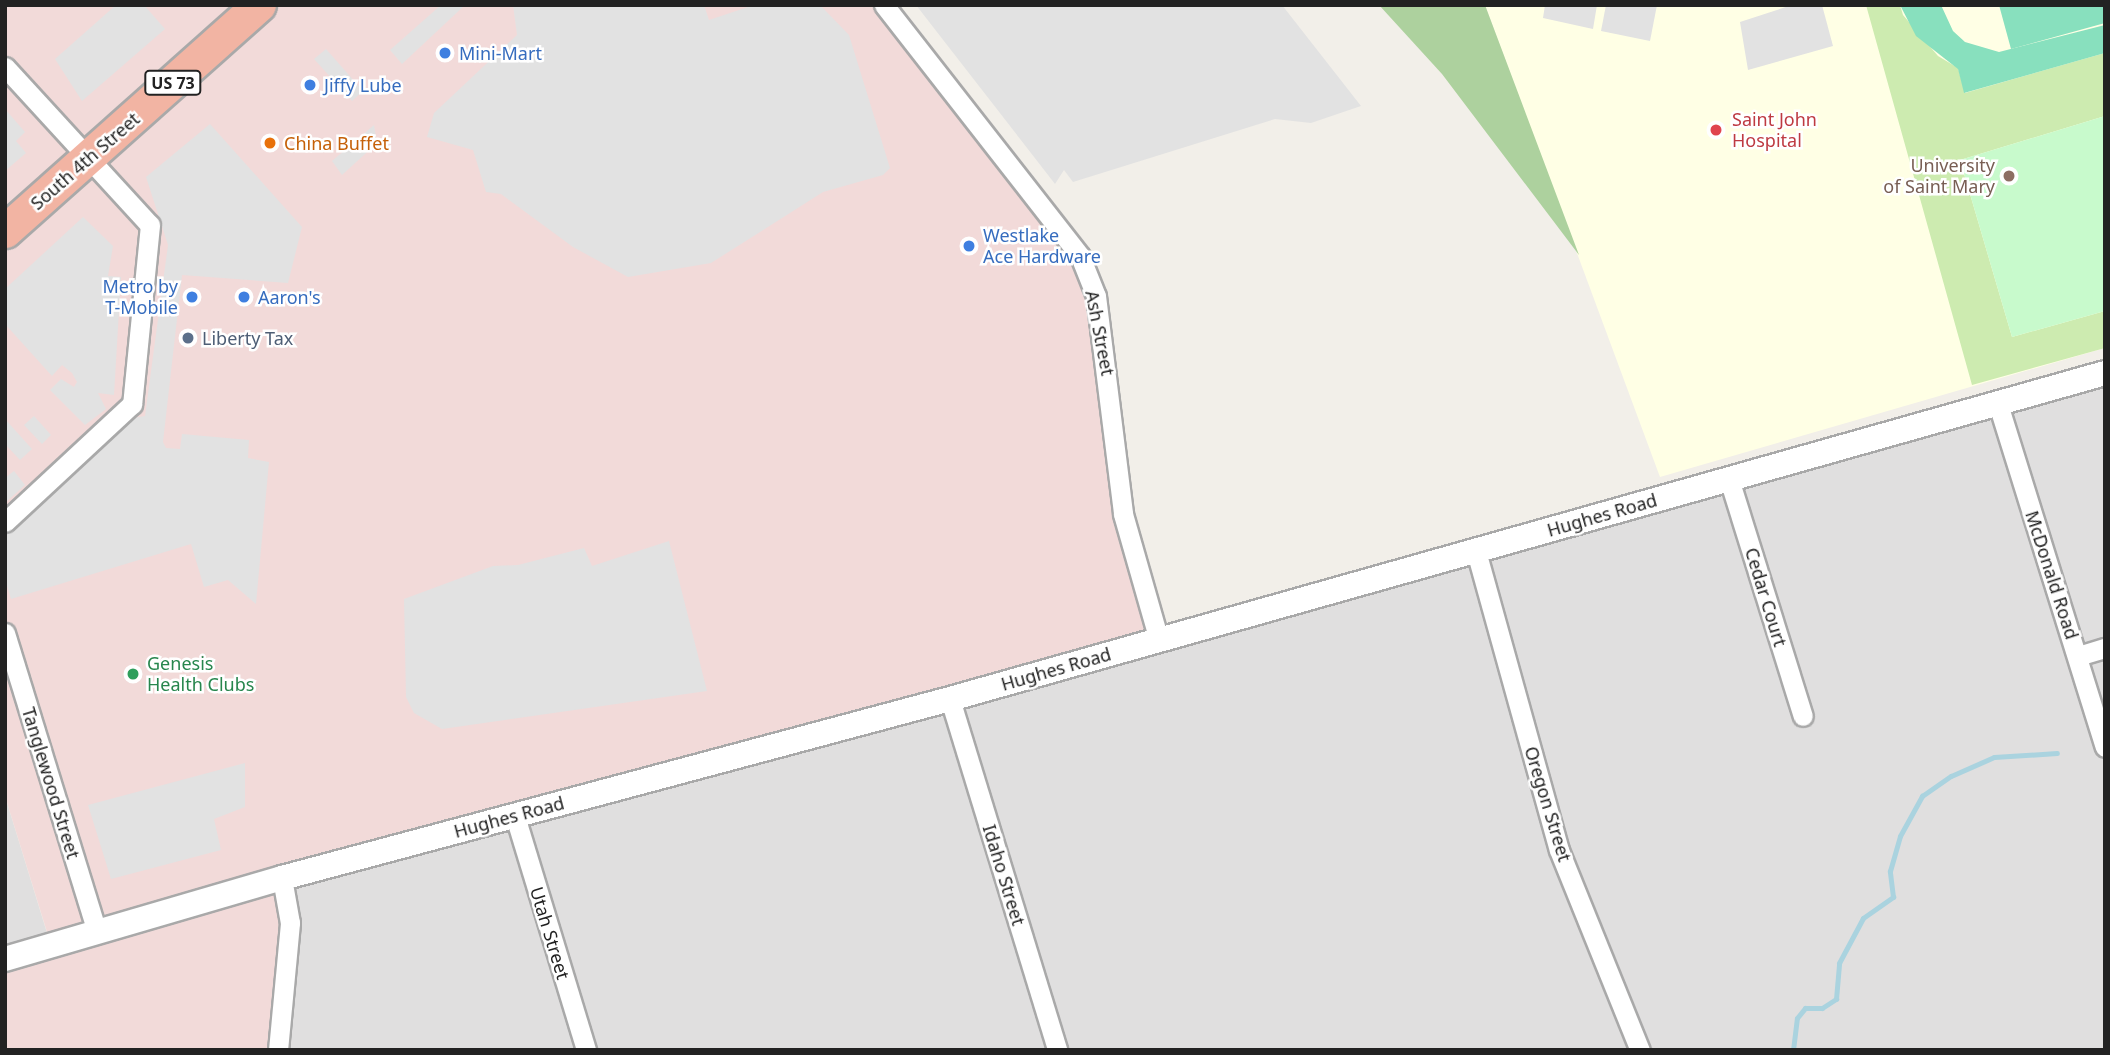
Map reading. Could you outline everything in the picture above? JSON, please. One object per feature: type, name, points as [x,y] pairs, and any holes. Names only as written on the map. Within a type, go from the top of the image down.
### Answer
[{"type":"highway","name":"South 4th Street","points":[[5,231],[88,160],[259,5]]},
{"type":"street","name":"Ash Street","points":[[884,5],[1080,256],[1096,296],[1123,514],[1159,640]]},
{"type":"street","points":[[5,67],[150,225],[132,404],[5,522]]},
{"type":"street","name":"Hughes Road","points":[[5,958],[282,878],[950,699],[2105,373]]},
{"type":"street","name":"McDonald Road","points":[[1998,404],[2105,747]]},
{"type":"street","name":"Cedar Court","points":[[1729,479],[1803,716]]},
{"type":"street","name":"Oregon Street","points":[[1476,551],[1559,850],[1640,1050]]},
{"type":"street","name":"Tanglewood Street","points":[[5,633],[97,932]]},
{"type":"street","points":[[2078,656],[2105,648]]},
{"type":"street","name":"Idaho Street","points":[[950,699],[1057,1050]]},
{"type":"street","name":"Utah Street","points":[[514,816],[586,1050]]},
{"type":"street","points":[[278,1050],[290,923],[282,878]]},
{"type":"shaded area","points":[[5,5],[884,5],[1080,256],[1123,514],[1159,640],[283,878],[278,1050],[5,1050],[5,959],[51,945],[5,796]]},
{"type":"shaded area","points":[[116,5],[144,5],[165,29],[82,101],[55,59]]},
{"type":"shaded area","points":[[441,5],[465,5],[402,64],[390,50]]},
{"type":"shaded area","points":[[513,5],[704,5],[709,20],[754,5],[820,5],[849,35],[890,168],[883,175],[823,192],[711,263],[628,277],[573,247],[501,194],[486,192],[473,150],[427,137],[434,113],[517,35]]},
{"type":"shaded area","points":[[916,5],[1282,5],[1361,106],[1311,123],[1275,119],[1073,182],[1064,170],[1055,184]]},
{"type":"shaded area","name":"Saint John Hospital","points":[[1485,5],[2105,5],[2105,348],[1660,477]]},
{"type":"shaded area","points":[[1545,5],[1597,5],[1593,29],[1543,18]]},
{"type":"shaded area","points":[[1606,5],[1657,5],[1650,41],[1601,31]]},
{"type":"shaded area","points":[[1792,5],[1822,5],[1833,46],[1748,70],[1740,22]]},
{"type":"shaded area","points":[[326,49],[363,91],[352,101],[314,59]]},
{"type":"shaded area","points":[[5,109],[25,132],[16,141],[26,153],[5,171]]},
{"type":"shaded area","points":[[210,124],[302,227],[288,283],[182,275],[163,442],[166,448],[180,449],[182,434],[249,440],[248,458],[269,462],[256,604],[228,580],[204,587],[191,544],[11,599],[5,579],[5,533],[127,419],[145,416],[168,245],[146,177]]},
{"type":"shaded area","points":[[374,125],[377,143],[342,175],[332,161]]},
{"type":"shaded area","points":[[83,217],[113,246],[108,276],[121,277],[114,395],[98,393],[106,409],[85,425],[50,390],[61,379],[74,387],[77,382],[72,373],[62,365],[52,376],[5,324],[5,289]]},
{"type":"shaded area","points":[[2105,373],[2105,1050],[278,1050],[282,878]]},
{"type":"shaded area","points":[[34,416],[51,435],[42,444],[24,425]]},
{"type":"shaded area","points":[[5,419],[32,449],[20,460],[5,444]]},
{"type":"shaded area","points":[[14,471],[25,485],[5,503],[5,478]]},
{"type":"shaded area","points":[[669,541],[707,691],[442,729],[414,713],[406,697],[404,599],[493,566],[518,565],[584,548],[592,566]]},
{"type":"shaded area","points":[[245,763],[245,807],[214,819],[221,850],[111,879],[88,805]]},
{"type":"shaded area","points":[[5,796],[51,946],[5,959]]},
{"type":"green space","points":[[1379,5],[1485,5],[1579,255],[1442,74]]},
{"type":"green space","points":[[1866,5],[1900,5],[1903,15],[1938,56],[1958,68],[1965,93],[2105,53],[2105,116],[1960,160],[2012,337],[2105,311],[2105,348],[1972,385]]},
{"type":"green space","points":[[1900,5],[1941,5],[1953,31],[1965,42],[1999,52],[2105,25],[2105,53],[1964,93],[1958,69],[1916,36]]},
{"type":"green space","points":[[1999,5],[2105,5],[2105,23],[2011,49]]},
{"type":"green space","points":[[2105,116],[2105,311],[2012,337],[1960,160]]},
{"type":"waterway","points":[[1793,1050],[1797,1018],[1805,1008],[1822,1008],[1836,999],[1839,963],[1863,918],[1893,897],[1890,871],[1900,836],[1922,796],[1951,776],[1994,757],[2057,753]]},
{"type":"place","name":"Mini-Mart","points":[[445,53]]},
{"type":"place","name":"Jiffy Lube","points":[[310,85]]},
{"type":"place","name":"Saint John Hospital","points":[[1716,130]]},
{"type":"place","name":"China Buffet","points":[[270,143]]},
{"type":"place","name":"University of Saint Mary","points":[[2009,176]]},
{"type":"place","name":"Westlake Ace Hardware","points":[[969,246]]},
{"type":"place","name":"Metro by T-Mobile","points":[[192,297]]},
{"type":"place","name":"Aaron's","points":[[244,297]]},
{"type":"place","name":"Liberty Tax","points":[[188,338]]},
{"type":"place","name":"Genesis Health Clubs","points":[[133,674]]}]
